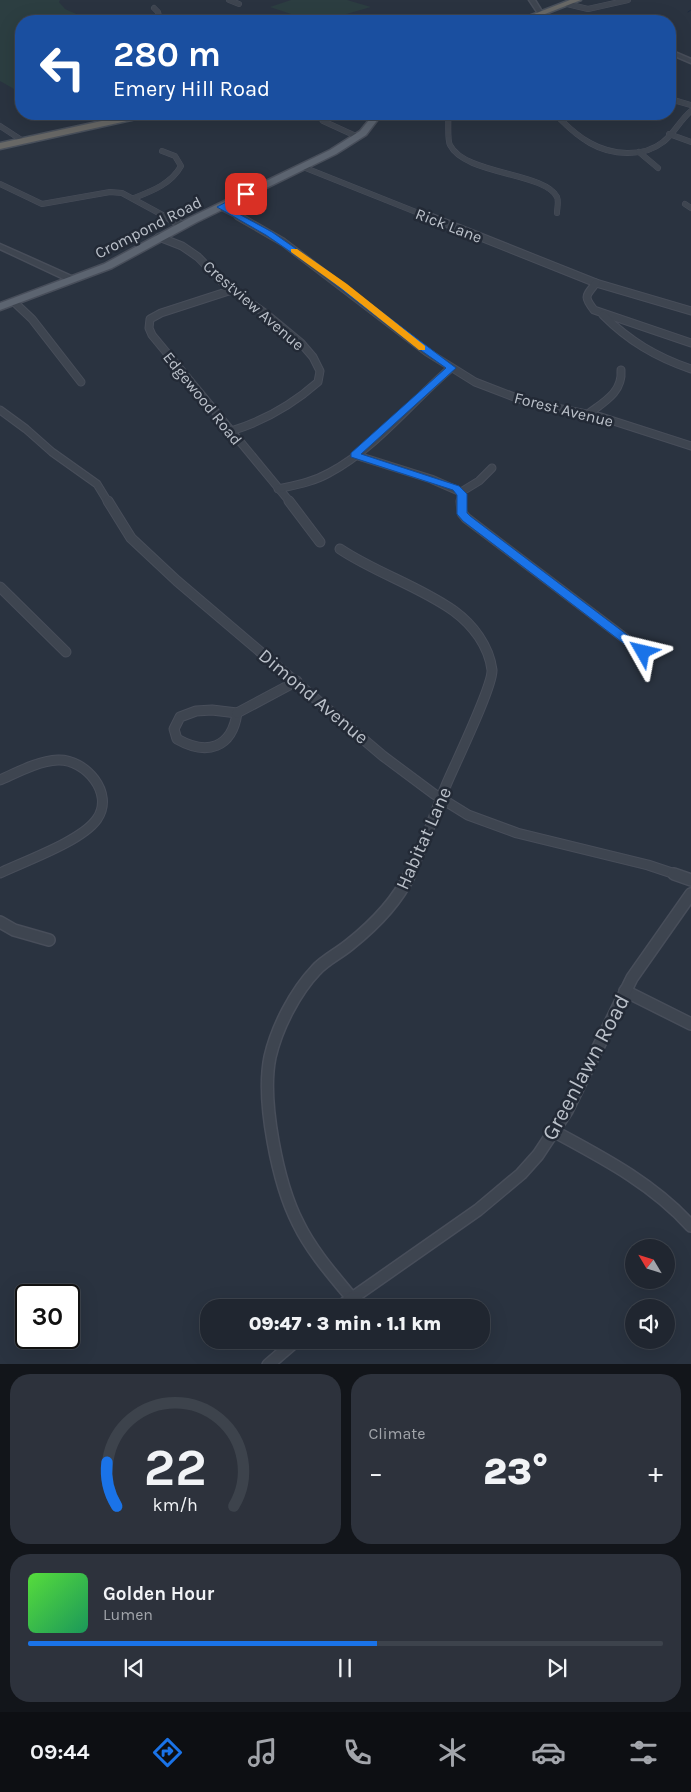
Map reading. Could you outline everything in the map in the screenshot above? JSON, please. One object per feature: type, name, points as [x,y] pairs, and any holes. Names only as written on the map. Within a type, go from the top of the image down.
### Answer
[{"type":"highway","points":[[538,15],[577,0]]},
{"type":"highway","points":[[0,146],[117,120]]},
{"type":"main road","name":"Crompond Road","points":[[0,307],[108,266],[182,225],[333,152],[358,137],[373,120]]},
{"type":"street","points":[[229,0],[239,4]]},
{"type":"street","points":[[532,0],[541,14],[544,15]]},
{"type":"street","points":[[567,4],[590,9],[628,0]]},
{"type":"street","points":[[154,8],[159,15]]},
{"type":"street","points":[[676,55],[691,61]]},
{"type":"street","points":[[676,101],[691,106]]},
{"type":"street","points":[[560,120],[597,147],[639,152],[658,146],[691,111]]},
{"type":"street","points":[[322,120],[358,137]]},
{"type":"street","points":[[449,120],[450,125],[447,137],[449,146],[454,152],[471,162],[534,183],[551,192],[556,198],[557,213]]},
{"type":"street","points":[[0,126],[23,141]]},
{"type":"street","points":[[669,134],[691,142]]},
{"type":"street","points":[[134,198],[159,187],[179,170],[181,166],[175,156],[162,151]]},
{"type":"street","points":[[639,152],[658,168]]},
{"type":"street","name":"Rick Lane","points":[[303,167],[596,283],[691,312]]},
{"type":"street","points":[[0,184],[42,204],[114,192],[134,198],[182,225]]},
{"type":"street","points":[[685,204],[691,208]]},
{"type":"street","name":"Forest Avenue","points":[[220,207],[269,234],[320,268],[415,342],[470,379],[518,400],[543,407],[588,414],[691,446]]},
{"type":"street","name":"Crestview Avenue","points":[[159,237],[197,255],[232,290],[267,314],[291,334],[312,356],[320,370],[320,378],[306,393],[285,409],[260,422],[230,431]]},
{"type":"street","points":[[0,246],[73,280]]},
{"type":"street","points":[[596,283],[586,296],[591,307],[600,313],[624,337],[664,360],[691,369]]},
{"type":"street","name":"Edgewood Road","points":[[232,290],[161,313],[153,317],[148,324],[152,335],[320,542]]},
{"type":"street","points":[[14,302],[32,319],[81,382]]},
{"type":"street","points":[[600,313],[691,343]]},
{"type":"street","points":[[278,489],[301,485],[321,478],[342,466],[452,368]]},
{"type":"street","points":[[588,414],[616,391],[622,379],[621,370]]},
{"type":"street","name":"Dimond Avenue","points":[[0,410],[26,429],[52,452],[97,484],[131,538],[141,550],[383,756],[440,798],[468,815],[517,833],[648,865],[691,880]]},
{"type":"street","points":[[355,455],[431,479],[460,492],[462,494],[462,514],[466,518],[643,652]]},
{"type":"street","points":[[460,492],[479,481],[492,468]]},
{"type":"street","name":"Habitat Lane","points":[[340,548],[368,566],[427,594],[464,619],[482,636],[492,662],[492,672],[465,744],[440,798],[407,881],[395,900],[358,938],[316,970],[291,1010],[270,1058],[268,1095],[279,1170],[286,1198],[298,1224],[318,1255],[351,1297]]},
{"type":"street","points":[[0,587],[66,652]]},
{"type":"street","points":[[237,713],[234,729],[227,738],[214,747],[201,749],[188,746],[177,739],[174,729],[180,717],[196,711],[212,710],[237,713],[297,681]]},
{"type":"street","points":[[0,780],[44,762],[60,759],[78,766],[98,783],[103,803],[97,819],[80,833],[0,873]]},
{"type":"street","name":"Greenlawn Road","points":[[349,1299],[412,1258],[521,1174],[555,1132],[585,1076],[625,991],[691,894]]},
{"type":"street","points":[[0,922],[14,930],[50,940]]},
{"type":"street","points":[[625,991],[691,1024]]},
{"type":"street","points":[[555,1132],[639,1178],[677,1209],[691,1226]]},
{"type":"street","points":[[268,1364],[286,1349]]},
{"type":"shaded area","points":[[0,0],[60,0],[59,2],[65,9],[78,15],[15,15],[15,90],[0,81]]},
{"type":"shaded area","points":[[291,0],[347,0],[371,7],[343,15],[294,15],[270,7]]},
{"type":"slow traffic","points":[[294,251],[344,286],[422,348]]},
{"type":"route","points":[[246,194],[220,207],[244,218],[320,268],[415,342],[452,368],[355,455],[456,488],[462,494],[462,514],[466,518],[643,652]]}]
